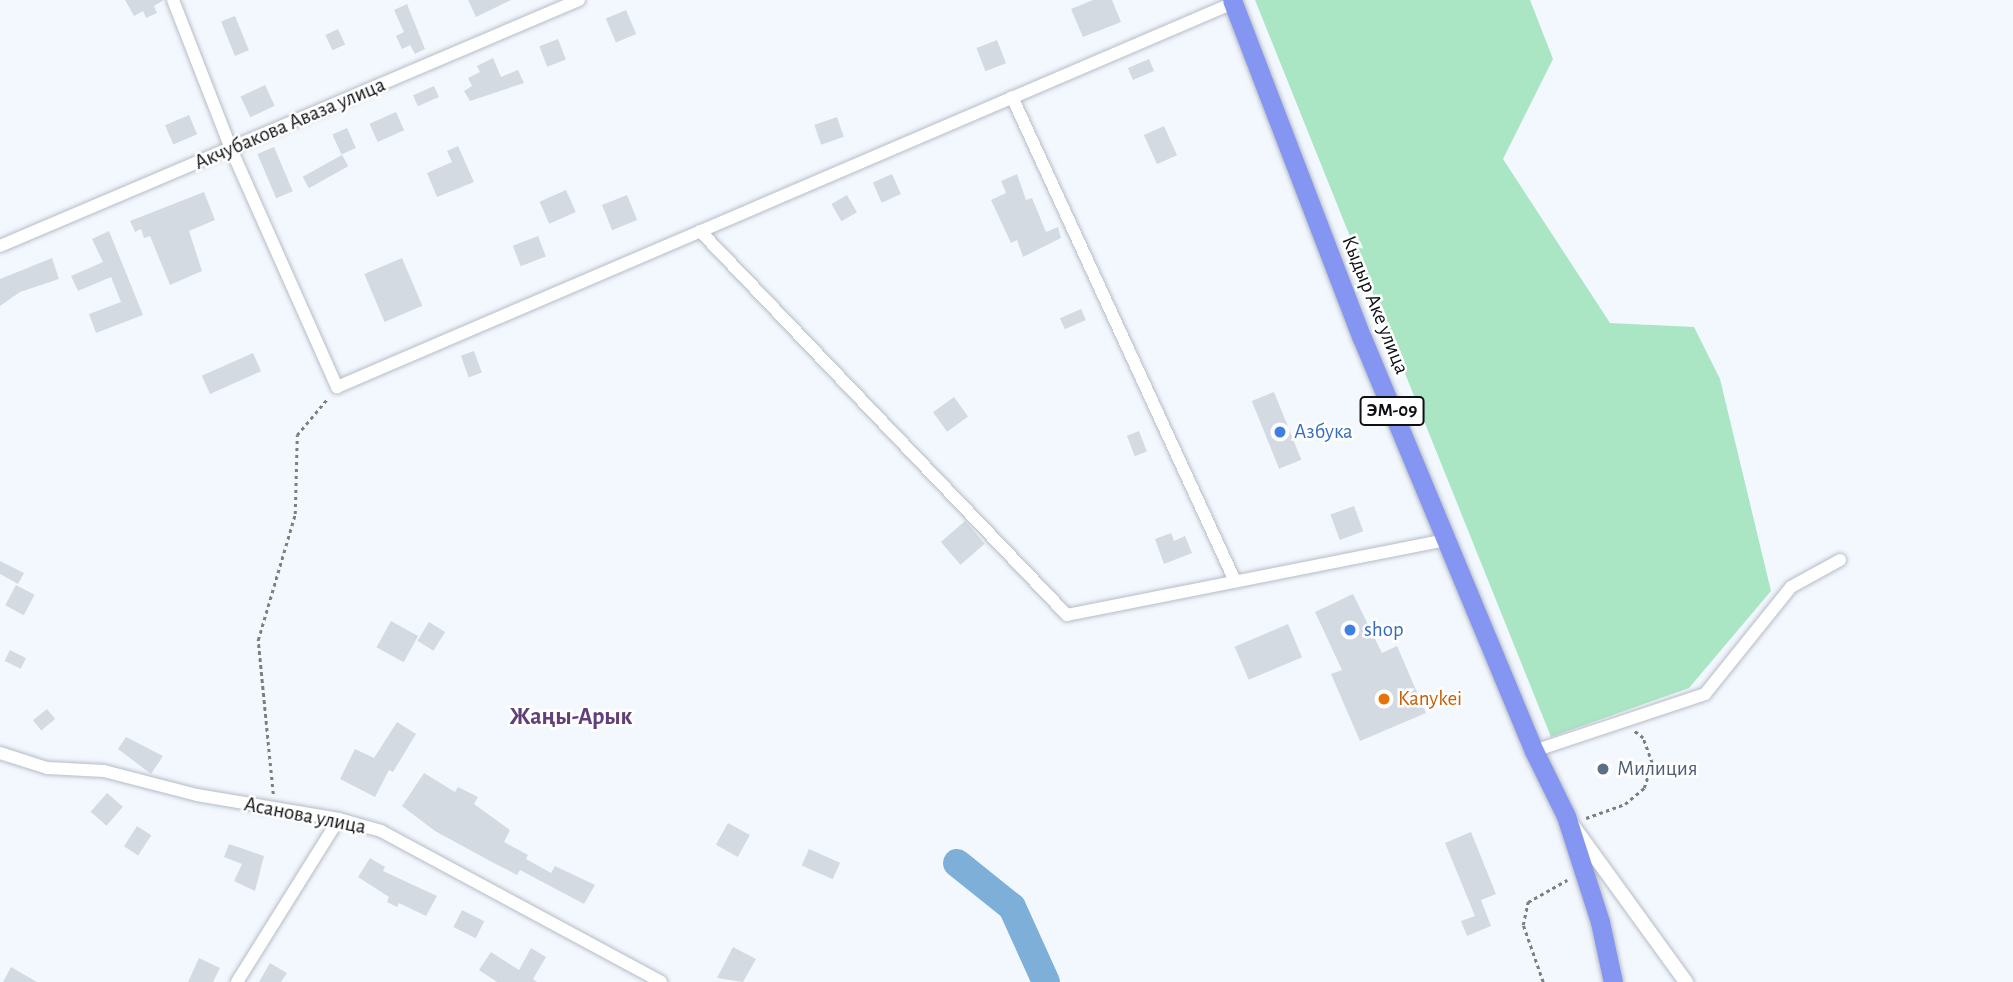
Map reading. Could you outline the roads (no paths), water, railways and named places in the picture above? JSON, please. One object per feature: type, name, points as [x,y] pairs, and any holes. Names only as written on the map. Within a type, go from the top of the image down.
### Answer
[{"type":"highway","name":"Кыдыр Аке улица","points":[[1233,2],[1362,338],[1534,751],[1568,820]]},
{"type":"highway","name":"ЭМ-09","points":[[1568,820],[1613,982]]},
{"type":"street","points":[[173,0],[232,149],[337,387],[1233,2]]},
{"type":"street","name":"Акчубакова Аваза улица","points":[[0,246],[579,0]]},
{"type":"street","points":[[1012,97],[1235,581]]},
{"type":"street","points":[[700,231],[1068,615],[1446,540]]},
{"type":"street","points":[[1534,751],[1705,694],[1791,587],[1840,560]]},
{"type":"street","name":"Асанова улица","points":[[0,753],[47,768],[104,771],[197,795],[339,819],[381,831],[661,982]]},
{"type":"street","points":[[237,982],[339,819]]},
{"type":"street","points":[[1568,820],[1686,982]]},
{"type":"waterway","points":[[957,863],[1012,907],[1046,982]]},
{"type":"place","name":"Азбука","points":[[1280,432]]},
{"type":"place","name":"shop","points":[[1350,630]]},
{"type":"place","name":"Kanykei","points":[[1384,699]]},
{"type":"place","name":"Милиция","points":[[1603,769]]},
{"type":"district","name":"Жаңы-Арык","points":[[571,718]]}]
